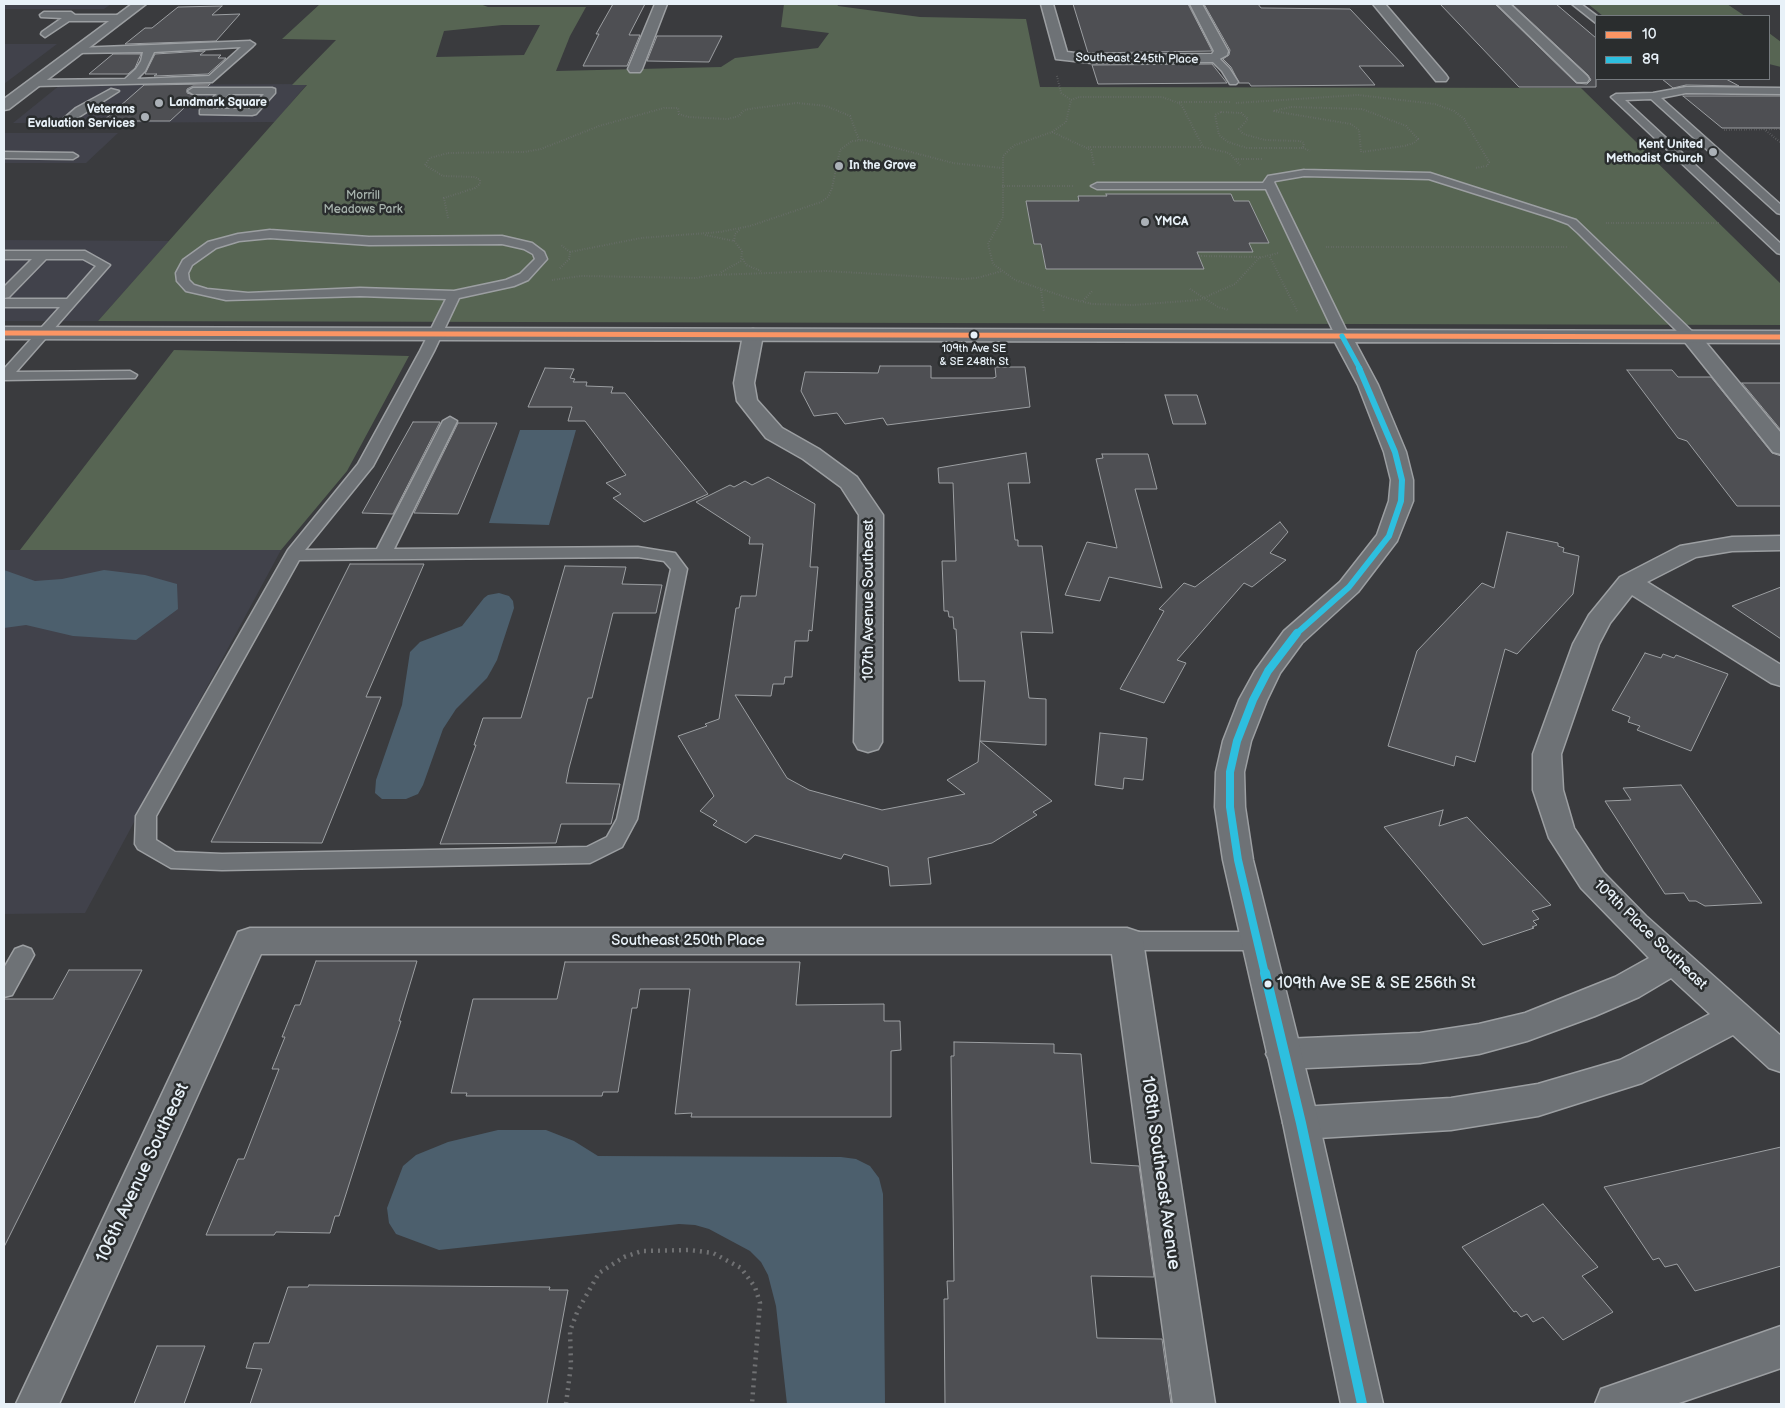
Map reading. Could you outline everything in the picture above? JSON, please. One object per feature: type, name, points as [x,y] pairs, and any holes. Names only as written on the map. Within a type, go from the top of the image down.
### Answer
[{"type":"street","points":[[4,106],[140,4]]},
{"type":"street","points":[[635,69],[661,4]]},
{"type":"street","name":"Southeast 245th Place","points":[[1047,4],[1061,56],[1092,60],[1214,58]]},
{"type":"street","points":[[1196,4],[1221,51],[1220,55],[1214,58]]},
{"type":"street","points":[[1379,4],[1441,78]]},
{"type":"street","points":[[1503,4],[1582,78]]},
{"type":"street","points":[[4,333],[1781,337]]},
{"type":"street","name":"107th Avenue Southeast","points":[[753,335],[744,383],[747,401],[774,434],[811,454],[849,482],[871,515],[868,742]]},
{"type":"street","points":[[1342,336],[1368,385],[1395,452],[1402,480],[1401,501],[1389,536],[1349,587],[1293,637],[1268,671],[1253,700],[1237,741],[1230,772],[1230,807],[1238,860],[1301,1123],[1362,1404]]},
{"type":"street","points":[[1691,337],[1781,446]]},
{"type":"street","name":"109th Place Southeast","points":[[1781,543],[1732,544],[1689,551],[1629,582],[1598,621],[1586,644],[1548,754],[1548,790],[1560,830],[1592,880],[1673,960],[1781,1057]]},
{"type":"street","points":[[1629,582],[1781,676]]},
{"type":"street","name":"Southeast 250th Place","points":[[250,941],[1127,941]]},
{"type":"street","name":"106th Avenue Southeast","points":[[36,1404],[250,941]]},
{"type":"street","name":"108th Southeast Avenue","points":[[1127,941],[1194,1404]]},
{"type":"street","points":[[1284,1054],[1420,1048],[1479,1039],[1527,1027],[1618,991],[1673,960]]},
{"type":"street","points":[[1301,1123],[1451,1114],[1498,1108],[1538,1100],[1629,1072],[1736,1017]]},
{"type":"street","points":[[1616,1404],[1781,1347]]},
{"type":"lane","points":[[1576,4],[1595,19]]},
{"type":"lane","points":[[44,15],[71,15],[45,34]]},
{"type":"lane","points":[[66,18],[121,18]]},
{"type":"lane","points":[[30,87],[212,79],[250,44],[77,51]]},
{"type":"lane","points":[[128,82],[140,71],[146,61],[146,54],[151,49]]},
{"type":"lane","points":[[1214,58],[1226,70],[1233,82]]},
{"type":"lane","points":[[30,87],[114,91],[226,91],[272,91],[252,112],[204,112],[226,91]]},
{"type":"lane","points":[[1781,91],[1686,90],[1653,96],[1616,97],[1781,250]]},
{"type":"lane","points":[[68,120],[80,110],[114,91]]},
{"type":"lane","points":[[1653,96],[1781,211]]},
{"type":"lane","points":[[4,155],[73,156]]},
{"type":"lane","points":[[1342,336],[1297,247],[1268,182],[1272,178],[1304,173],[1430,176],[1572,222],[1601,247],[1691,337]]},
{"type":"lane","points":[[1097,186],[1270,186]]},
{"type":"lane","points":[[270,234],[368,241],[502,240],[528,246],[538,252],[541,259],[524,277],[487,290],[454,295],[360,292],[226,296],[205,293],[190,288],[183,281],[182,273],[187,263],[212,245],[238,238],[270,234]]},
{"type":"lane","points":[[4,255],[85,255],[104,266],[4,376]]},
{"type":"lane","points":[[4,294],[43,255]]},
{"type":"lane","points":[[294,555],[638,552],[669,557],[679,569],[627,819],[615,842],[590,856],[222,862],[171,860],[145,844],[146,816],[294,555],[365,466],[435,335],[454,295]]},
{"type":"lane","points":[[4,302],[71,302]]},
{"type":"lane","points":[[4,376],[130,375]]},
{"type":"lane","points":[[383,554],[450,421]]},
{"type":"lane","points":[[1127,941],[1258,941]]},
{"type":"lane","points":[[4,988],[23,955]]},
{"type":"path","points":[[450,226],[444,198],[475,188],[480,184],[480,180],[475,177],[443,176],[431,170],[425,165],[426,160],[438,154],[524,152],[541,149],[599,126],[644,112],[674,107],[678,108],[679,114],[688,117],[728,119],[739,116],[744,110],[756,108],[797,103],[826,106],[850,116],[859,140]]},
{"type":"path","points":[[1354,153],[1404,146],[1414,143],[1418,139],[1406,126],[1362,109],[1291,107],[1273,111],[1351,124],[1359,130],[1361,152]]},
{"type":"path","points":[[1303,148],[1305,145],[1303,142],[1265,140],[1243,134],[1239,130],[1248,119],[1241,113],[1221,112],[1215,115],[1219,135],[1228,142],[1247,148],[1303,148],[1312,152]]},
{"type":"path","points":[[1764,129],[1781,143]]},
{"type":"path","points":[[1002,186],[1097,186],[1091,150],[1052,132]]},
{"type":"path","points":[[570,252],[641,238],[699,234],[742,228],[772,221],[828,197],[832,188],[840,150],[852,141],[859,140],[954,162],[1002,168]]},
{"type":"path","points":[[1087,147],[1203,147]]},
{"type":"path","points":[[1606,223],[1753,223]]},
{"type":"path","points":[[734,241],[736,234],[742,228]]},
{"type":"path","points":[[699,234],[734,241],[742,251],[742,258],[746,265],[756,271],[772,272]]},
{"type":"path","points":[[1297,247],[1601,247]]},
{"type":"path","points":[[1199,256],[1270,257],[1301,318]]},
{"type":"path","points":[[549,281],[581,276],[696,278],[726,272],[742,258]]},
{"type":"path","points":[[713,275],[826,271],[962,279],[977,278],[1002,271]]},
{"type":"path","points":[[1190,289],[1218,307],[1234,311]]},
{"type":"path","points":[[1083,302],[1093,290]]},
{"type":"path","points":[[1288,312],[1297,312]]},
{"type":"path","points":[[566,1404],[571,1365],[570,1331],[578,1310],[599,1273],[624,1257],[642,1251],[690,1250],[713,1253],[741,1268],[755,1287],[760,1304],[752,1404]]},
{"type":"shaded area","points":[[4,4],[111,4],[104,9],[4,9]]},
{"type":"shaded area","points":[[4,44],[57,44],[4,84]]},
{"type":"shaded area","points":[[307,84],[275,122],[13,123],[60,85]]},
{"type":"shaded area","points":[[4,133],[118,133],[86,163],[4,163]]},
{"type":"shaded area","points":[[4,240],[169,241],[98,321],[4,321]]},
{"type":"shaded area","points":[[4,550],[281,550],[85,913],[4,914]]},
{"type":"green space","name":"Morrill Meadows Park","points":[[320,4],[480,4],[488,7],[586,7],[570,36],[556,71],[721,67],[735,58],[818,48],[829,33],[781,27],[784,4],[837,4],[838,6],[920,17],[1026,19],[1040,87],[1581,88],[1781,284],[1781,325],[98,321],[307,85],[292,85],[336,40],[282,39]],"holes":[[[502,25],[540,25],[524,55],[436,57],[444,31]]]},
{"type":"green space","points":[[1588,4],[1727,4],[1744,15],[1602,15]]},
{"type":"green space","points":[[1770,34],[1781,42],[1781,67],[1770,64]]},
{"type":"green space","points":[[174,350],[409,356],[347,471],[281,550],[20,550]]},
{"type":"water","points":[[520,430],[576,430],[549,525],[489,523]]},
{"type":"water","points":[[4,570],[35,581],[62,579],[104,570],[145,575],[177,584],[178,609],[136,640],[73,636],[26,625],[4,628]]},
{"type":"water","points":[[499,593],[509,596],[513,601],[514,608],[497,660],[491,671],[487,678],[456,709],[443,729],[418,794],[406,799],[382,799],[375,793],[376,780],[402,705],[410,652],[420,642],[462,626],[484,598],[488,595]]},
{"type":"water","points":[[498,1130],[546,1130],[574,1141],[598,1156],[841,1157],[856,1159],[870,1166],[879,1178],[883,1194],[885,1404],[787,1404],[776,1306],[768,1275],[761,1262],[750,1251],[709,1229],[695,1225],[679,1224],[439,1250],[396,1234],[389,1223],[387,1208],[403,1166],[416,1155],[448,1142]]},
{"type":"building","points":[[613,4],[645,4],[629,35],[640,35],[627,66],[583,66],[599,34],[596,34]]},
{"type":"building","points":[[1073,4],[1188,4],[1212,51],[1088,53]]},
{"type":"building","points":[[1204,4],[1258,4],[1261,8],[1350,9],[1404,66],[1359,66],[1375,85],[1251,86],[1249,83],[1239,83],[1231,67],[1223,59],[1229,55],[1230,50]]},
{"type":"building","points":[[1440,4],[1495,4],[1576,83],[1587,84],[1591,80],[1588,75],[1512,4],[1556,4],[1595,37],[1596,87],[1519,87]]},
{"type":"building","points":[[222,6],[212,15],[240,14],[216,41],[125,44],[145,28],[152,28],[178,7]]},
{"type":"building","points":[[657,36],[722,36],[709,62],[647,61]]},
{"type":"building","points":[[205,51],[200,55],[221,55],[218,58],[226,58],[208,74],[154,76],[157,74],[145,74],[155,54]]},
{"type":"building","points":[[113,54],[141,54],[135,68],[128,74],[89,74]]},
{"type":"building","points":[[1212,64],[1227,83],[1098,84],[1092,65]]},
{"type":"building","points":[[1663,80],[1728,80],[1739,86],[1686,85],[1673,88]]},
{"type":"building","name":"Landmark Square","points":[[210,84],[208,86],[193,86],[187,89],[187,93],[197,96],[170,121],[103,121],[144,85]]},
{"type":"building","points":[[1683,96],[1781,96],[1781,128],[1722,128]]},
{"type":"building","name":"YMCA","points":[[1106,194],[1231,194],[1234,201],[1249,201],[1269,243],[1249,243],[1253,252],[1197,252],[1204,269],[1046,269],[1041,244],[1034,244],[1026,201],[1079,201],[1078,196],[1107,196]]},
{"type":"building","points":[[880,366],[931,366],[931,378],[993,378],[996,377],[995,367],[1025,367],[1030,407],[887,425],[883,418],[845,424],[837,413],[814,416],[801,391],[805,372],[878,373]]},
{"type":"building","points":[[545,368],[574,369],[570,378],[575,379],[573,382],[587,382],[586,386],[613,387],[611,393],[625,393],[708,494],[644,522],[613,498],[621,494],[606,483],[626,475],[585,421],[568,421],[572,407],[528,407]]},
{"type":"building","points":[[1627,370],[1672,370],[1678,377],[1711,377],[1772,453],[1781,456],[1781,506],[1737,506],[1687,441],[1678,438]]},
{"type":"building","points":[[1742,383],[1781,383],[1781,430]]},
{"type":"building","points":[[1165,395],[1197,395],[1206,424],[1173,424]]},
{"type":"building","points":[[413,422],[440,422],[393,514],[362,513]]},
{"type":"building","points":[[458,423],[497,423],[458,514],[414,513]]},
{"type":"building","points":[[1026,453],[1030,483],[1008,483],[1015,540],[1018,540],[1018,546],[1042,546],[1053,633],[1021,632],[1029,698],[1046,699],[1046,745],[980,741],[1052,801],[1033,812],[1037,815],[992,843],[928,858],[931,884],[890,886],[888,867],[844,854],[841,859],[755,835],[746,843],[713,825],[717,821],[700,811],[714,796],[678,736],[707,726],[705,724],[719,719],[736,608],[739,608],[741,596],[756,596],[763,544],[749,544],[750,537],[696,502],[730,485],[734,487],[745,481],[752,485],[768,477],[815,504],[810,567],[818,567],[812,631],[809,630],[808,641],[795,641],[792,677],[785,677],[784,684],[773,684],[771,696],[735,695],[787,778],[809,790],[882,810],[965,794],[947,780],[978,762],[985,681],[959,681],[956,629],[954,629],[953,617],[949,617],[948,611],[944,611],[942,561],[956,561],[953,483],[939,483],[938,468]]},
{"type":"building","points":[[1102,454],[1148,454],[1157,489],[1135,489],[1162,588],[1109,577],[1100,601],[1065,595],[1087,542],[1117,548],[1096,459],[1103,458]]},
{"type":"building","points":[[1280,522],[1288,532],[1270,553],[1286,560],[1252,587],[1244,583],[1177,660],[1186,663],[1164,703],[1120,689],[1164,611],[1159,609],[1184,583],[1195,587]]},
{"type":"building","points":[[1507,532],[1558,543],[1558,546],[1564,548],[1563,552],[1579,556],[1573,594],[1517,654],[1505,649],[1475,762],[1456,756],[1454,766],[1388,746],[1417,651],[1482,583],[1494,588]]},
{"type":"building","points":[[350,564],[424,564],[366,697],[381,697],[322,843],[211,842]]},
{"type":"building","points":[[565,566],[626,567],[622,584],[662,585],[656,613],[613,613],[592,698],[588,698],[569,768],[566,783],[620,784],[611,824],[561,824],[556,843],[440,844],[476,745],[474,745],[483,718],[521,718]]},
{"type":"building","points":[[1781,587],[1781,639],[1732,606]]},
{"type":"building","points":[[1645,653],[1661,658],[1663,654],[1674,658],[1676,655],[1728,674],[1691,751],[1637,730],[1640,726],[1628,722],[1630,717],[1612,710]]},
{"type":"building","points":[[1100,733],[1147,738],[1143,780],[1124,778],[1123,789],[1095,785]]},
{"type":"building","points":[[1681,785],[1762,903],[1705,906],[1696,901],[1689,901],[1684,893],[1665,894],[1605,801],[1631,800],[1623,788]]},
{"type":"building","points":[[1443,810],[1439,826],[1467,817],[1551,905],[1532,911],[1539,919],[1533,921],[1537,925],[1532,927],[1534,928],[1483,945],[1384,827]]},
{"type":"building","points":[[316,961],[417,961],[399,1021],[401,1021],[339,1216],[335,1216],[330,1233],[276,1232],[274,1235],[206,1235],[238,1159],[244,1159],[279,1069],[272,1069],[285,1037],[282,1037],[295,1005],[300,1005]]},
{"type":"building","points":[[565,962],[800,962],[796,1005],[884,1004],[884,1021],[900,1021],[901,1050],[891,1051],[891,1117],[691,1117],[692,1113],[675,1114],[690,989],[640,989],[637,1008],[632,1008],[618,1092],[603,1092],[602,1096],[466,1096],[467,1093],[451,1093],[473,999],[557,999]]},
{"type":"building","points":[[69,970],[142,970],[4,1247],[4,999],[53,999]]},
{"type":"building","points":[[954,1042],[1054,1044],[1054,1053],[1081,1054],[1091,1163],[1139,1166],[1154,1277],[1091,1276],[1097,1338],[1162,1339],[1171,1404],[945,1404],[944,1299],[948,1299],[947,1281],[954,1281],[951,1056],[954,1056]]},
{"type":"building","points":[[1781,1147],[1781,1266],[1695,1291],[1677,1264],[1665,1267],[1659,1258],[1653,1260],[1604,1187]]},
{"type":"building","points":[[1543,1204],[1598,1267],[1582,1276],[1613,1312],[1563,1340],[1543,1317],[1533,1322],[1527,1314],[1521,1317],[1516,1311],[1514,1312],[1462,1247]]},
{"type":"building","points":[[309,1285],[550,1287],[549,1290],[568,1290],[547,1404],[250,1404],[262,1369],[246,1368],[254,1343],[269,1343],[288,1287],[308,1287]]},
{"type":"building","points":[[157,1346],[205,1346],[184,1404],[134,1404]]},
{"type":"transit line","name":"10","points":[[4,333],[1781,337]]},
{"type":"transit line","name":"89","points":[[1342,336],[1368,385],[1395,452],[1402,480],[1401,501],[1389,536],[1349,587],[1293,637],[1268,671],[1253,700],[1237,741],[1230,772],[1230,807],[1238,860],[1301,1123],[1362,1404]]},
{"type":"place","name":"Landmark Square","points":[[159,103]]},
{"type":"place","name":"Veterans Evaluation Services","points":[[145,117]]},
{"type":"place","name":"Kent United Methodist Church","points":[[1713,152]]},
{"type":"place","name":"In the Grove","points":[[839,166]]},
{"type":"place","name":"YMCA","points":[[1145,222]]},
{"type":"place","name":"109th Ave SE & SE 248th St","points":[[974,335]]},
{"type":"place","name":"109th Ave SE & SE 256th St","points":[[1268,984]]}]
